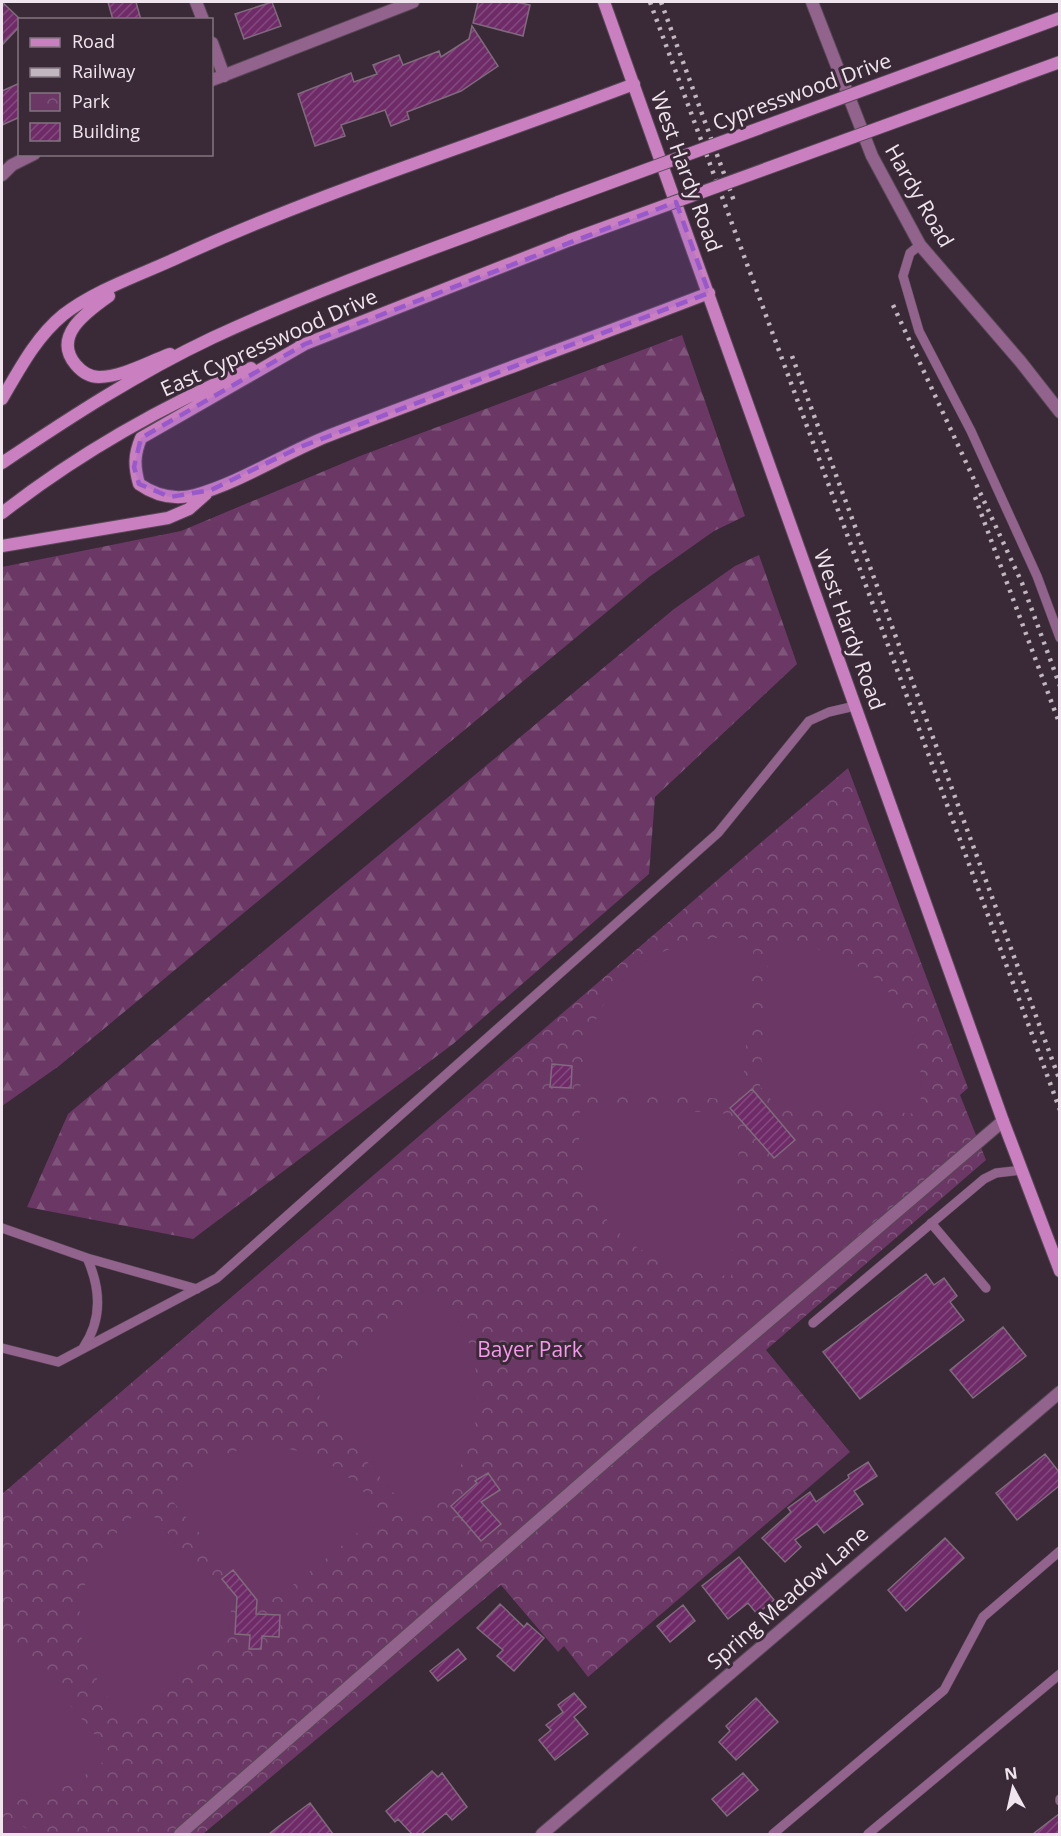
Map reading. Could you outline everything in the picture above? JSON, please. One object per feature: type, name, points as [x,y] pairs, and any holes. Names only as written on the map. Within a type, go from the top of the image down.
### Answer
[{"type":"main road","name":"West Hardy Road","points":[[603,2],[709,293],[1003,1121],[1059,1271]]},
{"type":"main road","name":"Cypresswood Drive","points":[[558,202],[1059,18]]},
{"type":"main road","name":"East Cypresswood Drive","points":[[2,513],[99,445],[210,386],[305,344],[570,240],[1059,62]]},
{"type":"main road","points":[[2,399],[43,334],[63,315],[82,302],[295,208],[634,84]]},
{"type":"main road","name":"East Cypresswood Drive","points":[[2,464],[82,409],[210,339],[285,306],[558,202]]},
{"type":"main road","points":[[132,279],[79,319],[71,332],[69,353],[84,372],[92,376],[110,375],[210,339]]},
{"type":"main road","points":[[305,344],[141,438],[136,450],[134,467],[139,484],[150,491],[171,497],[192,496],[211,490],[300,447],[709,293]]},
{"type":"main road","points":[[2,546],[168,518],[189,509],[211,490]]},
{"type":"street","points":[[196,2],[202,18]]},
{"type":"street","points":[[213,49],[218,78],[413,2]]},
{"type":"street","name":"Hardy Road","points":[[812,2],[872,156],[920,245],[1020,361],[1059,412]]},
{"type":"street","points":[[2,175],[12,165],[30,156]]},
{"type":"street","points":[[180,1834],[624,1445],[1003,1121]]},
{"type":"street","name":"Spring Meadow Lane","points":[[542,1834],[1059,1392]]},
{"type":"lane","points":[[920,245],[909,253],[903,276],[919,331],[975,441],[1037,576],[1059,638]]},
{"type":"lane","points":[[2,1348],[58,1362],[217,1278],[718,833],[810,721],[829,712],[855,706]]},
{"type":"lane","points":[[813,1323],[984,1179],[996,1173],[1022,1170]]},
{"type":"lane","points":[[931,1223],[986,1288]]},
{"type":"lane","points":[[2,1228],[87,1258],[197,1288]]},
{"type":"lane","points":[[81,1350],[94,1328],[99,1302],[96,1279],[87,1258]]},
{"type":"lane","points":[[773,1834],[944,1690],[983,1617],[1059,1551]]},
{"type":"lane","points":[[868,1834],[1059,1674]]},
{"type":"highlighted area","points":[[676,202],[709,293],[300,447],[211,490],[170,497],[139,484],[134,467],[141,438],[305,344]]},
{"type":"green space","points":[[682,335],[745,516],[714,531],[649,577],[59,1066],[2,1106],[2,567],[181,531],[360,456]]},
{"type":"green space","points":[[759,555],[797,664],[655,797],[649,874],[453,1044],[193,1239],[27,1207],[68,1114],[674,609],[735,566]]},
{"type":"green space","name":"Bayer Park","points":[[848,768],[968,1088],[960,1095],[986,1160],[766,1350],[850,1452],[588,1677],[564,1646],[558,1652],[501,1585],[203,1834],[2,1834],[2,1494]]},
{"type":"green space","points":[[734,937],[754,941],[743,1085],[726,1099],[580,1090],[584,1057],[593,1027],[606,1001],[623,979],[645,962],[671,949],[700,940]]},
{"type":"green space","points":[[769,941],[805,946],[837,956],[864,971],[887,990],[904,1015],[916,1044],[921,1077],[919,1114],[774,1103],[760,1086]]},
{"type":"green space","points":[[581,1103],[727,1114],[740,1131],[731,1276],[695,1271],[663,1261],[636,1246],[613,1226],[596,1202],[584,1173],[579,1140]]},
{"type":"green space","points":[[430,1286],[454,1314],[465,1333],[476,1370],[477,1408],[475,1426],[463,1462],[444,1489],[414,1517],[320,1406],[319,1377]]},
{"type":"green space","points":[[270,1446],[306,1453],[334,1466],[358,1486],[382,1513],[278,1597],[251,1594],[164,1491],[189,1472],[213,1459],[239,1450]]},
{"type":"green space","points":[[145,1506],[231,1609],[229,1636],[127,1722],[105,1692],[90,1664],[81,1636],[80,1609],[86,1583],[98,1557],[118,1531]]},
{"type":"green space","points":[[2,1650],[25,1652],[112,1755],[74,1781],[47,1794],[2,1799]]},
{"type":"green space","points":[[2,1816],[38,1834],[2,1834]]},
{"type":"building","points":[[2,2],[19,18],[18,28],[2,45]]},
{"type":"building","points":[[108,2],[136,2],[140,18],[112,18]]},
{"type":"building","points":[[272,2],[281,26],[244,39],[235,14]]},
{"type":"building","points":[[478,2],[516,2],[530,5],[523,36],[473,23]]},
{"type":"building","points":[[472,26],[498,66],[461,91],[407,112],[409,119],[391,126],[385,110],[341,125],[345,136],[315,146],[298,94],[351,73],[354,82],[377,74],[373,65],[399,55],[403,65],[439,51],[441,57],[469,39]]},
{"type":"building","points":[[18,84],[18,118],[2,125],[2,91]]},
{"type":"building","points":[[552,1064],[572,1066],[571,1088],[550,1087]]},
{"type":"building","points":[[752,1089],[795,1140],[774,1158],[730,1108]]},
{"type":"building","points":[[926,1274],[934,1285],[944,1278],[957,1296],[950,1302],[964,1320],[860,1399],[823,1352]]},
{"type":"building","points":[[1003,1327],[1026,1356],[973,1398],[950,1370]]},
{"type":"building","points":[[1045,1454],[1059,1472],[1059,1486],[1017,1520],[996,1493]]},
{"type":"building","points":[[868,1462],[877,1476],[854,1491],[863,1504],[824,1533],[817,1524],[795,1540],[801,1547],[785,1562],[762,1538],[791,1512],[788,1508],[810,1492],[816,1502],[849,1478],[848,1475]]},
{"type":"building","points":[[488,1473],[500,1490],[481,1502],[501,1524],[481,1541],[451,1506],[477,1483],[475,1481]]},
{"type":"building","points":[[945,1538],[964,1558],[906,1611],[888,1590]]},
{"type":"building","points":[[739,1557],[774,1600],[757,1614],[748,1603],[728,1619],[702,1586]]},
{"type":"building","points":[[233,1570],[257,1600],[256,1614],[280,1615],[279,1637],[262,1636],[261,1649],[249,1649],[250,1635],[235,1634],[237,1597],[222,1579]]},
{"type":"building","points":[[500,1604],[524,1627],[527,1623],[544,1638],[514,1671],[497,1656],[503,1650],[477,1628]]},
{"type":"building","points":[[683,1605],[695,1621],[670,1642],[657,1626]]},
{"type":"building","points":[[458,1649],[466,1659],[438,1681],[430,1671]]},
{"type":"building","points":[[574,1693],[586,1707],[574,1717],[588,1734],[555,1760],[539,1740],[551,1730],[546,1725],[563,1712],[558,1705]]},
{"type":"building","points":[[756,1698],[778,1722],[736,1760],[719,1742],[730,1731],[726,1726]]},
{"type":"building","points":[[432,1771],[438,1777],[442,1773],[467,1807],[452,1820],[446,1813],[421,1834],[412,1834],[398,1819],[395,1822],[386,1811]]},
{"type":"building","points":[[743,1773],[758,1790],[727,1816],[712,1799]]},
{"type":"building","points":[[310,1803],[333,1834],[269,1834],[279,1826]]},
{"type":"building","points":[[1059,1814],[1059,1834],[1033,1834]]},
{"type":"railway","points":[[650,2],[1060,1110]]},
{"type":"railway","points":[[661,2],[734,201]]},
{"type":"railway","points":[[893,305],[1022,583],[1060,686]]},
{"type":"railway","points":[[792,356],[1060,1081]]},
{"type":"railway","points":[[975,497],[1060,725]]}]
